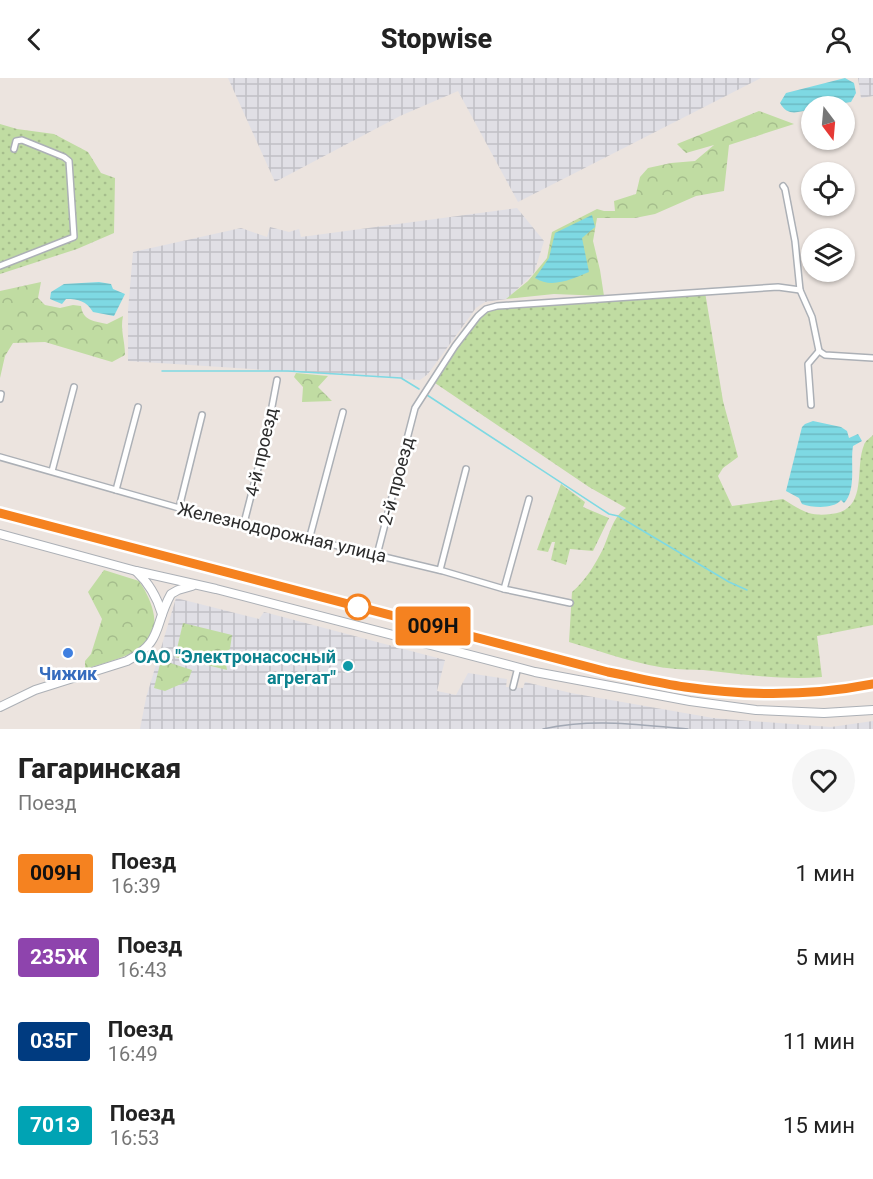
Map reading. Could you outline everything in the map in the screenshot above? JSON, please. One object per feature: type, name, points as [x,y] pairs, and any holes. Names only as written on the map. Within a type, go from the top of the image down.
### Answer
[{"type":"main road","points":[[0,534],[136,571],[200,585],[518,667],[594,683],[730,707],[803,713],[873,710]]},
{"type":"main road","points":[[136,571],[146,580],[154,593],[162,614]]},
{"type":"main road","points":[[0,707],[35,690],[139,654],[153,639],[172,593],[170,581],[165,578],[156,579],[153,586],[154,593]]},
{"type":"main road","points":[[154,593],[162,597],[185,587],[200,585]]},
{"type":"street","points":[[0,266],[74,237],[69,161],[22,140],[16,141],[14,149]]},
{"type":"street","points":[[783,186],[795,241],[800,290],[812,317],[819,351],[825,356],[873,358]]},
{"type":"street","name":"2-й проезд","points":[[377,555],[415,408],[455,346],[486,309],[504,305],[778,287],[800,290]]},
{"type":"street","points":[[811,405],[808,364],[819,351]]},
{"type":"street","name":"4-й проезд","points":[[244,523],[267,433],[277,380]]},
{"type":"street","points":[[52,471],[74,387]]},
{"type":"street","points":[[116,490],[138,407]]},
{"type":"street","points":[[309,540],[343,412]]},
{"type":"street","points":[[178,508],[202,415]]},
{"type":"street","name":"Железнодорожная улица","points":[[0,457],[178,508],[440,570],[504,589],[567,603]]},
{"type":"street","points":[[440,570],[466,469]]},
{"type":"street","points":[[504,589],[529,499]]},
{"type":"street","points":[[513,687],[518,667]]},
{"type":"shaded area","points":[[228,78],[761,78],[518,202],[458,91],[400,116],[275,182]]},
{"type":"shaded area","points":[[858,78],[873,78],[873,96],[861,98]]},
{"type":"shaded area","points":[[517,208],[544,241],[534,273],[507,299],[485,302],[476,308],[428,374],[420,380],[128,361],[128,310],[133,252],[241,228],[267,237],[270,227],[289,232],[299,229],[301,237]]},
{"type":"shaded area","points":[[176,598],[259,619],[264,612],[445,660],[437,691],[456,695],[468,673],[507,679],[506,687],[523,688],[525,682],[571,693],[713,718],[831,727],[873,721],[873,729],[140,729],[146,698]]},
{"type":"green space","points":[[759,111],[794,124],[729,145],[724,191],[696,196],[655,214],[635,218],[597,218],[593,241],[604,296],[554,294],[506,299],[528,281],[547,258],[552,232],[597,209],[615,211],[614,201],[636,194],[640,177],[648,168],[695,161],[714,145],[686,153],[677,144]]},
{"type":"green space","points":[[0,124],[17,129],[54,134],[88,152],[101,173],[115,178],[114,233],[77,249],[0,274]]},
{"type":"green space","points":[[41,282],[38,298],[45,305],[60,308],[81,306],[84,315],[94,321],[107,324],[123,316],[125,355],[112,362],[45,342],[13,343],[5,356],[0,378],[0,291]]},
{"type":"green space","points":[[705,292],[723,401],[738,457],[723,468],[718,476],[732,506],[783,499],[811,513],[823,515],[843,511],[856,497],[861,455],[866,441],[873,435],[873,625],[817,636],[822,677],[781,677],[663,667],[636,662],[569,642],[572,592],[593,567],[615,521],[626,508],[589,487],[432,381],[486,309]]},
{"type":"green space","points":[[296,373],[328,376],[318,387],[332,401],[302,402],[303,387],[294,377]]},
{"type":"green space","points":[[561,484],[585,502],[583,507],[609,518],[593,551],[570,549],[566,565],[551,560],[555,542],[552,542],[548,552],[537,550]]},
{"type":"green space","points":[[104,570],[139,581],[151,603],[154,628],[152,636],[142,647],[118,659],[85,669],[85,661],[91,654],[102,619],[88,592]]},
{"type":"green space","points":[[183,623],[232,635],[230,649],[224,653],[227,670],[175,657]]},
{"type":"green space","points":[[161,660],[192,670],[188,681],[165,691],[154,688]]},
{"type":"water","points":[[845,78],[854,83],[856,93],[854,96],[801,96],[801,111],[790,112],[780,103],[786,93]]},
{"type":"water","points":[[592,215],[595,227],[582,238],[589,272],[555,283],[535,278],[549,258],[555,233]]},
{"type":"water","points":[[99,282],[111,284],[113,289],[125,294],[114,316],[93,312],[88,305],[78,300],[66,299],[62,304],[50,299],[51,292],[64,284]]},
{"type":"water","points":[[813,421],[841,427],[847,431],[849,438],[858,434],[862,441],[853,446],[852,483],[844,503],[841,500],[834,505],[817,507],[802,504],[799,498],[786,491],[802,427]]},
{"type":"waterway","points":[[162,371],[288,371],[401,378],[419,389]]},
{"type":"waterway","points":[[427,395],[609,514],[618,516],[729,582],[747,590]]},
{"type":"railway","points":[[0,514],[608,672],[656,682],[708,690],[756,693],[803,693],[873,684]]},
{"type":"railway","points":[[543,729],[598,723],[688,729]]},
{"type":"train","name":"009Н","points":[[0,513],[608,672],[683,687],[740,693],[788,693],[873,684]]},
{"type":"place","name":"Чижик","points":[[68,653]]},
{"type":"place","name":"ОАО \"Электронасосный агрегат\"","points":[[348,666]]}]
